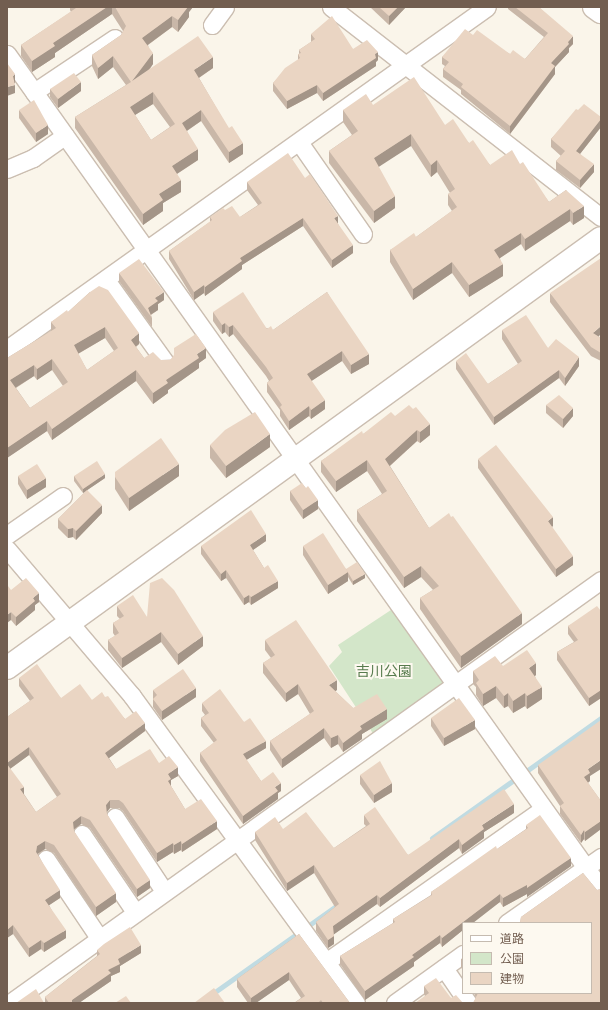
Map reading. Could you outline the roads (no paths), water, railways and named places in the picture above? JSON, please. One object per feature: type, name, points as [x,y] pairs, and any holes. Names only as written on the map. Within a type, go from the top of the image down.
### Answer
[{"type":"street","points":[[212,25],[225,7]]},
{"type":"street","points":[[331,7],[601,217]]},
{"type":"street","points":[[7,349],[147,251],[487,7]]},
{"type":"street","points":[[594,7],[601,12]]},
{"type":"street","points":[[34,92],[115,38]]},
{"type":"street","points":[[7,54],[456,684],[585,868],[601,888]]},
{"type":"street","points":[[7,169],[33,158],[65,136]]},
{"type":"street","points":[[299,142],[363,234]]},
{"type":"street","points":[[7,668],[295,458],[601,238]]},
{"type":"street","points":[[106,280],[165,362]]},
{"type":"street","points":[[7,535],[63,496]]},
{"type":"street","points":[[7,549],[132,696],[238,838],[356,1003]]},
{"type":"street","points":[[10,1003],[238,838],[601,580]]},
{"type":"street","points":[[326,962],[543,809]]},
{"type":"street","points":[[115,817],[164,891]]},
{"type":"street","points":[[82,834],[135,912]]},
{"type":"street","points":[[509,922],[601,857]]},
{"type":"street","points":[[46,859],[99,938]]},
{"type":"street","points":[[395,1003],[462,955]]},
{"type":"street","points":[[444,968],[468,1003]]},
{"type":"waterway","points":[[432,838],[601,718]]},
{"type":"waterway","points":[[212,994],[336,906]]},
{"type":"park label","name":"吉川公園","points":[[384,671]]}]
